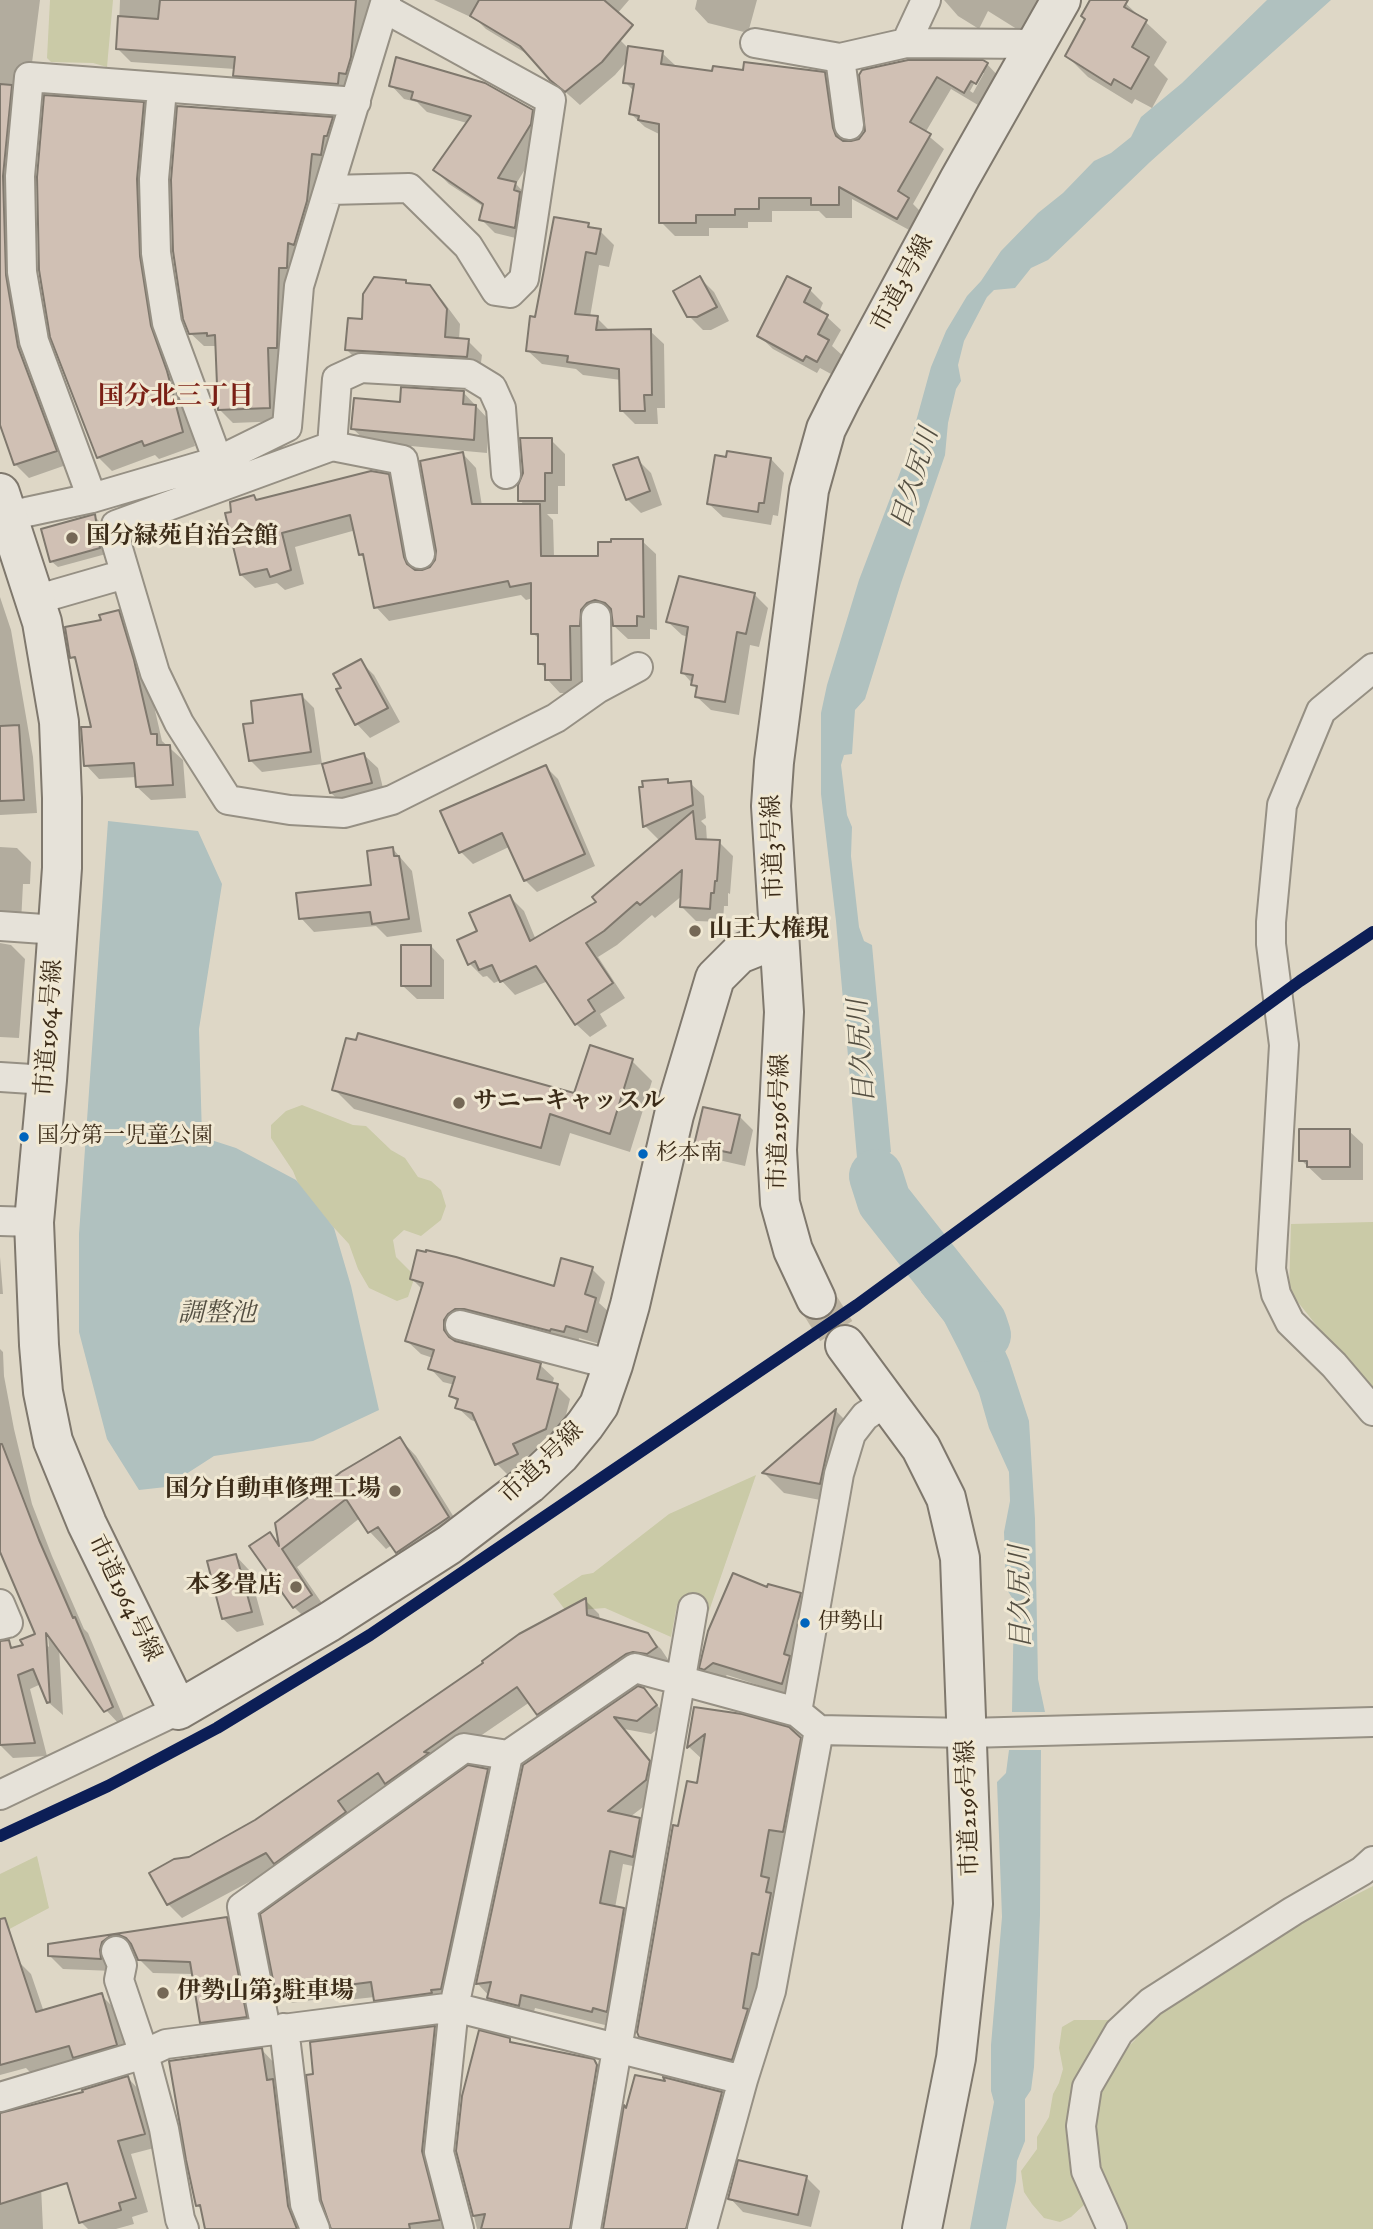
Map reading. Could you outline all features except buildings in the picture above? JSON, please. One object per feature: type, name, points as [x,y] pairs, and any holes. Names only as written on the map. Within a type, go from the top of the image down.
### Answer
[{"type":"street","points":[[906,43],[926,0]]},
{"type":"street","name":"市道3号線","points":[[0,1795],[178,1710],[329,1622],[482,1522],[560,1455],[599,1405],[630,1305],[674,1115],[715,978],[739,954],[779,938],[771,795],[808,490],[826,429],[1061,0]]},
{"type":"street","points":[[4,505],[92,498],[218,461],[287,427],[299,286],[385,4],[551,100],[524,279],[510,293],[496,291],[468,247],[409,188],[329,190]]},
{"type":"street","points":[[755,43],[840,58],[906,43],[1035,44]]},
{"type":"street","points":[[840,58],[849,125]]},
{"type":"street","points":[[92,498],[34,341],[22,272],[20,176],[29,77],[356,102]]},
{"type":"street","points":[[162,89],[154,179],[156,253],[167,323],[218,461]]},
{"type":"street","points":[[332,446],[337,379],[362,368],[469,374],[492,388],[501,408],[506,474]]},
{"type":"street","points":[[420,554],[403,460],[332,446],[116,525],[114,535],[155,673],[178,723],[228,800],[290,810],[344,813],[392,800],[556,718],[597,689],[638,667]]},
{"type":"street","name":"市道1964号線","points":[[4,505],[42,622],[59,722],[62,845],[47,1080],[17,1221],[53,1441],[86,1524],[178,1710]]},
{"type":"street","points":[[35,600],[125,574]]},
{"type":"street","points":[[596,617],[597,689]]},
{"type":"street","points":[[1373,668],[1321,711],[1282,805],[1271,922],[1271,944],[1283,1045],[1271,1269],[1276,1293],[1290,1322],[1334,1365],[1373,1411]]},
{"type":"street","points":[[0,926],[58,930]]},
{"type":"street","name":"市道2196号線","points":[[779,938],[783,1012],[777,1150],[780,1203],[793,1250],[817,1299]]},
{"type":"street","points":[[0,1077],[47,1080]]},
{"type":"street","points":[[460,1325],[613,1365]]},
{"type":"street","name":"市道2196号線","points":[[845,1345],[921,1448],[946,1498],[960,1558],[979,1733],[973,1904],[956,2058],[922,2229]]},
{"type":"street","points":[[797,1712],[839,1474],[852,1434],[865,1416],[886,1402]]},
{"type":"street","points":[[586,2229],[693,1608]]},
{"type":"street","points":[[315,2229],[305,2204],[275,2029],[242,1907],[464,1748],[508,1755],[635,1668],[797,1712],[818,1730],[979,1733],[1373,1722]]},
{"type":"street","points":[[702,2229],[743,2080],[771,1991],[818,1730]]},
{"type":"street","points":[[459,2229],[439,2152],[454,2007],[508,1755]]},
{"type":"street","points":[[1112,2229],[1086,2171],[1082,2126],[1087,2087],[1119,2032],[1152,2002],[1293,1911],[1362,1871],[1373,1861]]},
{"type":"street","points":[[116,1951],[122,1965],[119,1980],[144,2054],[164,2129],[184,2229]]},
{"type":"street","points":[[0,2097],[144,2054],[166,2044],[454,2007],[743,2080]]},
{"type":"green space","points":[[50,0],[113,0],[107,67],[93,63],[51,62],[47,58]]},
{"type":"green space","points":[[302,1105],[353,1125],[366,1126],[391,1150],[405,1158],[418,1177],[431,1181],[441,1190],[446,1206],[441,1220],[421,1236],[404,1230],[393,1240],[396,1257],[415,1276],[408,1297],[397,1301],[369,1288],[358,1269],[349,1244],[302,1193],[293,1171],[271,1138],[271,1125],[286,1111]]},
{"type":"green space","points":[[1373,1222],[1373,1396],[1289,1291],[1291,1224]]},
{"type":"green space","points":[[756,1475],[709,1611],[677,1605],[671,1637],[605,1608],[566,1611],[553,1594],[582,1575],[593,1573],[669,1514]]},
{"type":"green space","points":[[37,1856],[49,1908],[0,1934],[0,1874]]},
{"type":"green space","points":[[1373,1886],[1373,2229],[1120,2229],[1095,2169],[1092,2123],[1099,2087],[1114,2061],[1135,2040],[1151,2015],[1275,1936]]},
{"type":"green space","points":[[1074,2020],[1109,2020],[1113,2026],[1100,2051],[1085,2204],[1071,2217],[1060,2222],[1044,2218],[1032,2204],[1024,2192],[1021,2171],[1037,2149],[1037,2137],[1049,2117],[1053,2094],[1063,2069],[1059,2048],[1062,2027]]},
{"type":"water","points":[[1267,0],[1331,0],[1150,162],[1048,260],[1031,268],[1015,288],[994,290],[987,297],[964,341],[958,365],[961,381],[956,389],[948,423],[945,455],[865,699],[855,710],[852,754],[844,755],[841,765],[847,815],[852,827],[851,856],[859,927],[864,941],[872,945],[891,1152],[884,1156],[885,1179],[896,1201],[921,1220],[926,1229],[897,1251],[869,1208],[859,1180],[836,921],[821,794],[821,713],[827,685],[859,580],[907,454],[931,367],[946,331],[967,296],[981,281],[1001,251],[1038,213],[1063,193],[1094,161],[1111,153],[1131,137],[1141,117],[1182,83]]},
{"type":"water","name":"調整池","points":[[108,821],[198,831],[222,884],[199,1029],[202,1137],[236,1148],[296,1180],[334,1228],[351,1286],[379,1410],[313,1441],[214,1456],[166,1487],[139,1490],[107,1439],[79,1332],[79,1234]]},
{"type":"water","points":[[956,1263],[996,1331],[1009,1360],[1029,1421],[1035,1519],[1038,1679],[1045,1712],[1012,1712],[1014,1601],[1006,1588],[1004,1532],[1010,1501],[1009,1472],[960,1352],[944,1321],[921,1292]]},
{"type":"water","points":[[1009,1750],[1041,1750],[1040,1915],[1034,2067],[1031,2090],[1025,2099],[1025,2141],[1017,2161],[1016,2181],[1006,2229],[970,2229],[994,2102],[991,2091],[991,2045],[1002,1917],[997,1782],[1006,1773]]},
{"type":"waterway","name":"目久尻川","points":[[876,1176],[884,1201],[980,1323],[984,1335]]},
{"type":"tunnel","points":[[816,1299],[845,1345]]},
{"type":"transit line","points":[[0,1836],[108,1786],[217,1728],[370,1635],[857,1305],[1300,981],[1373,932]]},
{"type":"place","name":"国分緑苑自治会館","points":[[72,538]]},
{"type":"place","name":"山王大権現","points":[[695,931]]},
{"type":"place","name":"サニーキャッスル","points":[[459,1103]]},
{"type":"place","name":"国分第一児童公園","points":[[24,1137]]},
{"type":"place","name":"杉本南","points":[[643,1154]]},
{"type":"place","name":"国分自動車修理工場","points":[[395,1491]]},
{"type":"place","name":"本多畳店","points":[[296,1587]]},
{"type":"place","name":"伊勢山","points":[[805,1623]]},
{"type":"place","name":"伊勢山第3駐車場","points":[[163,1993]]},
{"type":"district","name":"国分北三丁目","points":[[176,399]]}]
